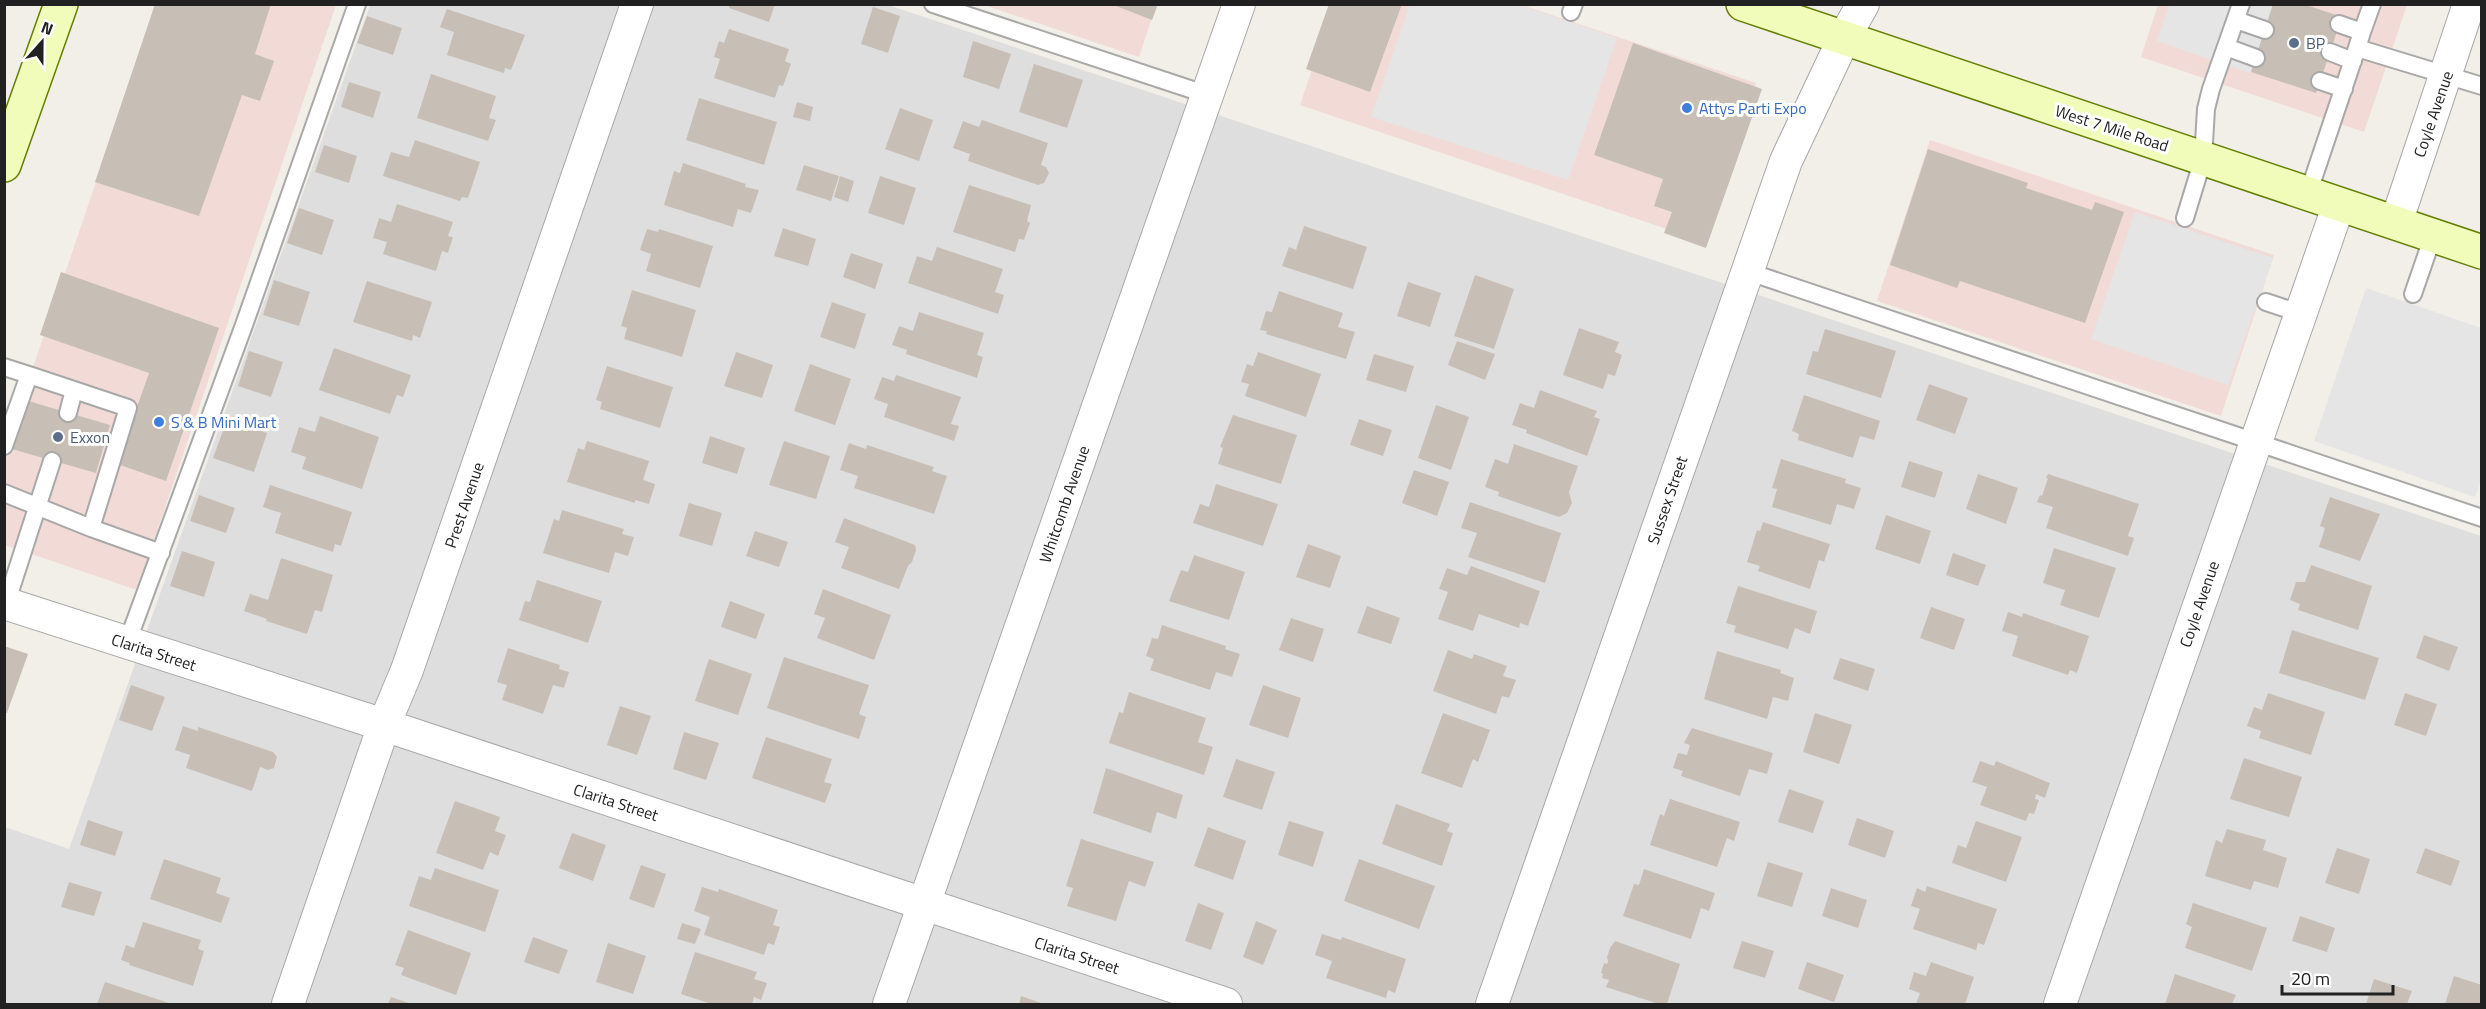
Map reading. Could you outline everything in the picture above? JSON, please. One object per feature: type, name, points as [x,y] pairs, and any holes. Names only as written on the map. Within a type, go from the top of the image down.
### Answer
[{"type":"main road","points":[[4,165],[61,4]]},
{"type":"main road","name":"West 7 Mile Road","points":[[1743,4],[2481,252]]},
{"type":"street","name":"Prest Avenue","points":[[288,1005],[384,725],[407,670],[637,4]]},
{"type":"street","name":"Whitcomb Avenue","points":[[889,1005],[1239,4]]},
{"type":"street","name":"Sussex Street","points":[[1492,1005],[1786,161],[1844,38],[1863,4]]},
{"type":"street","name":"Coyle Avenue","points":[[2396,224],[2469,4]]},
{"type":"street","name":"Coyle Avenue","points":[[2060,1005],[2339,204]]},
{"type":"street","name":"Clarita Street","points":[[5,604],[384,725],[1226,1005]]},
{"type":"lane","points":[[127,643],[240,336],[357,4]]},
{"type":"lane","points":[[933,4],[1208,95]]},
{"type":"lane","points":[[2308,194],[2372,4]]},
{"type":"lane","points":[[2185,218],[2203,159],[2206,109],[2238,12],[2265,30]]},
{"type":"lane","points":[[2339,24],[2362,32]]},
{"type":"lane","points":[[2226,47],[2256,58]]},
{"type":"lane","points":[[2330,52],[2355,54],[2446,74],[2481,86]]},
{"type":"lane","points":[[2320,81],[2344,89]]},
{"type":"lane","points":[[2413,294],[2433,236]]},
{"type":"lane","points":[[1746,272],[2481,518]]},
{"type":"lane","points":[[2266,302],[2302,314]]},
{"type":"lane","points":[[4,367],[128,408],[91,528]]},
{"type":"lane","points":[[4,446],[29,375]]},
{"type":"lane","points":[[68,412],[74,390]]},
{"type":"lane","points":[[5,604],[52,461]]},
{"type":"lane","points":[[4,493],[38,508],[161,553]]},
{"type":"shaded area","points":[[1334,4],[1522,5],[1756,83],[1702,241],[1300,105]]},
{"type":"shaded area","points":[[1410,4],[1519,5],[1617,38],[1568,180],[1371,117]]},
{"type":"shaded area","points":[[156,5],[336,5],[137,590],[5,545],[5,450]]},
{"type":"shaded area","points":[[370,5],[888,5],[2481,536],[2481,1004],[5,1004],[5,827],[69,849]]},
{"type":"shaded area","points":[[984,5],[1156,5],[1139,57]]},
{"type":"shaded area","points":[[2158,5],[2407,5],[2364,132],[2141,57]]},
{"type":"shaded area","points":[[2169,5],[2273,5],[2251,72],[2157,41]]},
{"type":"shaded area","points":[[1930,140],[2274,255],[2221,416],[1877,301]]},
{"type":"shaded area","points":[[2135,212],[2273,258],[2228,385],[2091,339]]},
{"type":"shaded area","points":[[2366,288],[2481,328],[2482,478],[2475,497],[2314,441]]},
{"type":"building","points":[[155,4],[271,4],[255,54],[274,61],[260,101],[242,95],[199,216],[95,182]]},
{"type":"building","points":[[730,4],[775,4],[769,22],[729,8]]},
{"type":"building","points":[[1111,4],[1158,4],[1152,20]]},
{"type":"building","points":[[1329,4],[1402,4],[1370,92],[1306,69]]},
{"type":"building","points":[[2273,4],[2303,4],[2342,17],[2316,93],[2251,72]]},
{"type":"building","points":[[873,7],[900,16],[888,53],[861,44]]},
{"type":"building","points":[[447,9],[525,35],[511,70],[505,68],[504,73],[447,55],[454,32],[440,27]]},
{"type":"building","points":[[367,16],[402,28],[393,55],[357,43]]},
{"type":"building","points":[[729,29],[789,49],[785,61],[791,64],[783,86],[779,85],[775,98],[714,78],[720,59],[714,57],[719,41],[724,43]]},
{"type":"building","points":[[973,41],[1011,54],[999,89],[963,77]]},
{"type":"building","points":[[1633,43],[1762,89],[1706,248],[1664,233],[1672,212],[1654,206],[1663,179],[1594,155]]},
{"type":"building","points":[[1034,64],[1083,80],[1067,128],[1019,112]]},
{"type":"building","points":[[431,74],[496,96],[489,118],[496,120],[488,141],[417,118]]},
{"type":"building","points":[[349,82],[381,92],[373,118],[341,107]]},
{"type":"building","points":[[699,98],[777,122],[764,165],[686,140]]},
{"type":"building","points":[[797,102],[813,107],[810,121],[793,117]]},
{"type":"building","points":[[900,108],[933,120],[919,161],[885,149]]},
{"type":"building","points":[[982,120],[1048,143],[1041,165],[1046,167],[1049,173],[1044,183],[1038,185],[968,161],[970,154],[953,148],[963,121],[979,127]]},
{"type":"building","points":[[415,140],[480,162],[468,198],[462,197],[460,201],[383,176],[391,152],[409,157]]},
{"type":"building","points":[[324,145],[357,156],[349,183],[315,172]]},
{"type":"building","points":[[1928,149],[2028,183],[2026,188],[2092,210],[2095,202],[2124,212],[2085,323],[1960,281],[1957,288],[1890,265]]},
{"type":"building","points":[[683,163],[746,184],[745,187],[759,190],[751,213],[738,209],[733,227],[664,205],[674,171],[680,173]]},
{"type":"building","points":[[804,165],[839,176],[831,201],[796,190]]},
{"type":"building","points":[[840,176],[854,181],[848,202],[834,197]]},
{"type":"building","points":[[880,176],[916,188],[904,225],[868,213]]},
{"type":"building","points":[[969,185],[1031,205],[1027,221],[1030,223],[1024,240],[1019,239],[1015,252],[953,232]]},
{"type":"building","points":[[397,204],[453,222],[448,236],[453,237],[448,253],[442,251],[436,271],[383,254],[387,242],[373,238],[379,218],[391,222]]},
{"type":"building","points":[[299,208],[334,220],[322,255],[287,243]]},
{"type":"building","points":[[1304,226],[1367,247],[1353,289],[1282,266],[1289,247],[1296,250]]},
{"type":"building","points":[[783,228],[816,239],[808,266],[774,256]]},
{"type":"building","points":[[647,229],[658,232],[659,229],[713,246],[700,288],[646,271],[651,254],[640,250]]},
{"type":"building","points":[[937,247],[1003,269],[995,292],[1004,295],[998,314],[908,283],[917,256],[932,261]]},
{"type":"building","points":[[851,253],[883,264],[875,289],[843,277]]},
{"type":"building","points":[[61,272],[219,328],[166,481],[117,464],[149,373],[40,335]]},
{"type":"building","points":[[1475,275],[1514,289],[1494,349],[1454,336]]},
{"type":"building","points":[[274,280],[310,292],[299,326],[263,315]]},
{"type":"building","points":[[367,281],[432,302],[420,338],[413,335],[412,341],[353,322]]},
{"type":"building","points":[[1408,282],[1441,293],[1430,327],[1397,316]]},
{"type":"building","points":[[632,290],[696,310],[682,357],[624,339],[627,328],[621,326]]},
{"type":"building","points":[[1279,291],[1343,313],[1338,327],[1355,332],[1346,359],[1266,334],[1267,331],[1260,330],[1266,311],[1272,312]]},
{"type":"building","points":[[832,302],[866,314],[855,349],[820,337]]},
{"type":"building","points":[[919,312],[984,333],[977,355],[983,357],[977,378],[906,354],[907,350],[892,345],[899,326],[913,331]]},
{"type":"building","points":[[1579,328],[1619,342],[1615,352],[1622,355],[1615,376],[1608,374],[1603,389],[1563,375]]},
{"type":"building","points":[[1825,329],[1896,351],[1881,398],[1806,374],[1813,351],[1818,352]]},
{"type":"building","points":[[1457,341],[1495,354],[1485,380],[1448,365]]},
{"type":"building","points":[[334,348],[411,375],[403,397],[397,395],[390,414],[319,390]]},
{"type":"building","points":[[249,351],[283,362],[271,397],[238,386]]},
{"type":"building","points":[[736,352],[773,365],[762,398],[724,386]]},
{"type":"building","points":[[1258,352],[1321,374],[1306,417],[1245,396],[1249,384],[1241,382],[1247,364],[1253,366]]},
{"type":"building","points":[[1374,354],[1414,366],[1406,392],[1366,380]]},
{"type":"building","points":[[810,364],[851,379],[835,425],[794,411]]},
{"type":"building","points":[[607,366],[673,387],[660,428],[600,409],[602,402],[596,400]]},
{"type":"building","points":[[896,375],[961,397],[951,424],[959,426],[954,441],[884,417],[888,404],[874,399],[882,377],[894,381]]},
{"type":"building","points":[[1929,384],[1968,398],[1955,434],[1916,420]]},
{"type":"building","points":[[1540,390],[1597,411],[1594,417],[1600,419],[1587,456],[1526,433],[1527,430],[1512,425],[1520,403],[1534,408]]},
{"type":"building","points":[[1804,395],[1880,421],[1874,440],[1860,436],[1853,458],[1798,440],[1799,434],[1792,431]]},
{"type":"building","points":[[25,400],[110,425],[96,473],[8,448]]},
{"type":"building","points":[[1436,405],[1469,417],[1451,470],[1418,458]]},
{"type":"building","points":[[1233,415],[1297,435],[1281,484],[1218,464],[1223,448],[1220,447]]},
{"type":"building","points":[[320,416],[379,437],[362,489],[302,469],[306,457],[291,452],[299,427],[315,432]]},
{"type":"building","points":[[1359,419],[1392,430],[1383,456],[1350,445]]},
{"type":"building","points":[[227,420],[267,433],[254,472],[213,458]]},
{"type":"building","points":[[710,436],[745,448],[737,474],[702,463]]},
{"type":"building","points":[[587,441],[649,461],[643,480],[655,484],[649,504],[635,500],[635,503],[567,482],[578,448],[584,450]]},
{"type":"building","points":[[784,441],[830,456],[816,499],[769,485]]},
{"type":"building","points":[[849,443],[866,449],[867,445],[934,467],[932,471],[947,476],[934,514],[854,488],[858,476],[840,470]]},
{"type":"building","points":[[1514,444],[1578,466],[1569,492],[1572,503],[1567,513],[1559,517],[1498,496],[1499,492],[1485,487],[1495,459],[1508,464]]},
{"type":"building","points":[[1781,459],[1846,479],[1845,483],[1861,488],[1854,509],[1837,504],[1831,525],[1772,507],[1777,489],[1772,488]]},
{"type":"building","points":[[1909,461],[1943,472],[1935,498],[1901,487]]},
{"type":"building","points":[[1414,470],[1449,482],[1437,516],[1402,503]]},
{"type":"building","points":[[1978,474],[2018,488],[2006,524],[1966,509]]},
{"type":"building","points":[[2048,474],[2139,504],[2128,536],[2134,538],[2128,556],[2046,528],[2053,507],[2037,502],[2040,495],[2042,496]]},
{"type":"building","points":[[1216,484],[1278,504],[1263,546],[1193,523],[1200,504],[1209,507]]},
{"type":"building","points":[[270,485],[352,512],[341,546],[335,544],[333,552],[275,533],[281,513],[263,507]]},
{"type":"building","points":[[199,495],[235,508],[226,533],[190,521]]},
{"type":"building","points":[[2330,497],[2380,514],[2360,561],[2319,547],[2325,528],[2320,526]]},
{"type":"building","points":[[1470,502],[1561,533],[1545,583],[1468,557],[1477,533],[1461,528]]},
{"type":"building","points":[[689,503],[722,513],[712,546],[679,536]]},
{"type":"building","points":[[562,510],[624,529],[622,534],[634,537],[628,556],[615,552],[609,573],[543,553],[554,519],[559,521]]},
{"type":"building","points":[[1886,515],[1931,531],[1920,564],[1875,549]]},
{"type":"building","points":[[844,518],[915,545],[916,550],[912,562],[908,566],[899,589],[841,568],[849,547],[835,542]]},
{"type":"building","points":[[1763,522],[1830,544],[1824,562],[1819,560],[1810,589],[1758,571],[1760,566],[1747,562],[1757,530],[1760,531]]},
{"type":"building","points":[[755,531],[788,542],[779,567],[746,556]]},
{"type":"building","points":[[1308,544],[1341,556],[1330,588],[1296,577]]},
{"type":"building","points":[[2054,548],[2116,568],[2099,618],[2060,605],[2065,590],[2043,583]]},
{"type":"building","points":[[182,551],[215,562],[204,597],[170,586]]},
{"type":"building","points":[[1953,553],[1986,565],[1978,586],[1946,575]]},
{"type":"building","points":[[1194,555],[1245,572],[1229,620],[1169,601],[1181,570],[1188,572]]},
{"type":"building","points":[[281,558],[333,575],[322,612],[315,610],[307,634],[266,621],[267,619],[244,611],[250,594],[268,600]]},
{"type":"building","points":[[2311,565],[2372,586],[2358,630],[2298,610],[2300,604],[2290,600],[2296,582],[2305,582]]},
{"type":"building","points":[[1471,566],[1540,591],[1528,626],[1520,623],[1519,628],[1479,614],[1473,631],[1438,619],[1448,592],[1439,589],[1447,568],[1467,575]]},
{"type":"building","points":[[537,580],[602,601],[588,643],[519,620],[525,601],[530,602]]},
{"type":"building","points":[[1738,586],[1817,611],[1810,634],[1795,628],[1788,649],[1734,632],[1736,626],[1726,623]]},
{"type":"building","points":[[823,589],[891,615],[874,660],[817,638],[825,618],[814,614]]},
{"type":"building","points":[[730,601],[765,614],[756,639],[721,627]]},
{"type":"building","points":[[1367,606],[1400,618],[1391,644],[1357,633]]},
{"type":"building","points":[[1931,607],[1965,619],[1954,650],[1920,638]]},
{"type":"building","points":[[2008,612],[2022,617],[2023,613],[2089,636],[2077,673],[2070,670],[2068,675],[2012,656],[2018,636],[2002,631]]},
{"type":"building","points":[[1291,618],[1324,629],[1313,662],[1279,650]]},
{"type":"building","points":[[1162,625],[1226,646],[1225,649],[1240,654],[1232,677],[1216,672],[1210,690],[1150,670],[1154,659],[1146,656],[1152,638],[1158,639]]},
{"type":"building","points":[[2292,630],[2379,658],[2365,700],[2279,673]]},
{"type":"building","points":[[2424,635],[2458,647],[2449,671],[2416,658]]},
{"type":"building","points":[[4,646],[28,654],[7,713],[4,712]]},
{"type":"building","points":[[508,648],[560,665],[559,669],[569,672],[564,688],[553,685],[543,714],[502,700],[507,685],[497,682]]},
{"type":"building","points":[[1448,650],[1472,659],[1474,654],[1507,666],[1503,676],[1516,680],[1509,698],[1502,696],[1496,714],[1433,691]]},
{"type":"building","points":[[1717,651],[1781,670],[1780,673],[1794,678],[1788,701],[1773,697],[1767,719],[1704,699]]},
{"type":"building","points":[[784,657],[869,685],[859,714],[866,717],[859,739],[767,708]]},
{"type":"building","points":[[1840,658],[1875,669],[1868,691],[1833,679]]},
{"type":"building","points":[[709,659],[752,674],[738,715],[695,701]]},
{"type":"building","points":[[131,685],[165,697],[152,731],[119,720]]},
{"type":"building","points":[[1263,685],[1301,698],[1288,738],[1249,725]]},
{"type":"building","points":[[1129,692],[1206,718],[1198,742],[1213,747],[1204,775],[1109,743],[1119,712],[1123,713]]},
{"type":"building","points":[[2268,693],[2325,712],[2311,755],[2259,738],[2261,731],[2247,726],[2254,707],[2262,710]]},
{"type":"building","points":[[2405,693],[2437,704],[2426,736],[2394,725]]},
{"type":"building","points":[[620,706],[651,716],[637,755],[607,745]]},
{"type":"building","points":[[1443,713],[1490,730],[1478,762],[1473,759],[1462,788],[1421,773]]},
{"type":"building","points":[[1815,713],[1852,725],[1839,764],[1803,752]]},
{"type":"building","points":[[183,726],[198,731],[198,727],[273,752],[277,757],[274,768],[268,770],[260,767],[252,791],[186,768],[190,755],[175,750]]},
{"type":"building","points":[[1692,728],[1773,753],[1767,774],[1749,769],[1740,796],[1681,776],[1683,771],[1673,768],[1678,753],[1687,755],[1690,745],[1684,743]]},
{"type":"building","points":[[684,732],[719,743],[706,780],[673,769]]},
{"type":"building","points":[[766,737],[832,759],[824,782],[832,784],[825,803],[752,778]]},
{"type":"building","points":[[2244,758],[2302,777],[2289,817],[2230,799]]},
{"type":"building","points":[[1236,759],[1275,772],[1262,810],[1223,797]]},
{"type":"building","points":[[1980,761],[1994,766],[1996,761],[2050,783],[2045,798],[2036,794],[2035,799],[2039,800],[2034,814],[2029,813],[2026,821],[1980,805],[1987,787],[1972,782]]},
{"type":"building","points":[[1106,768],[1183,795],[1176,819],[1157,812],[1151,833],[1093,813]]},
{"type":"building","points":[[1789,789],[1824,801],[1813,833],[1778,822]]},
{"type":"building","points":[[1670,799],[1740,822],[1734,841],[1727,838],[1717,867],[1650,845],[1660,814],[1664,816]]},
{"type":"building","points":[[455,801],[500,817],[495,831],[506,835],[498,856],[490,852],[483,870],[436,853]]},
{"type":"building","points":[[1396,804],[1450,824],[1447,831],[1453,833],[1442,866],[1382,844]]},
{"type":"building","points":[[1857,818],[1894,831],[1885,858],[1848,845]]},
{"type":"building","points":[[88,820],[123,832],[115,856],[80,845]]},
{"type":"building","points":[[1289,821],[1324,832],[1313,867],[1278,855]]},
{"type":"building","points":[[1976,821],[2022,837],[2006,882],[1952,863],[1958,845],[1966,848]]},
{"type":"building","points":[[1208,827],[1246,841],[1233,880],[1194,866]]},
{"type":"building","points":[[2227,829],[2266,840],[2263,850],[2287,858],[2278,888],[2254,881],[2251,890],[2205,876],[2216,840],[2222,843]]},
{"type":"building","points":[[572,833],[606,845],[593,881],[559,868]]},
{"type":"building","points":[[1081,839],[1154,862],[1145,887],[1129,881],[1116,921],[1067,906],[1073,888],[1066,886]]},
{"type":"building","points":[[2337,848],[2370,859],[2359,894],[2325,883]]},
{"type":"building","points":[[2425,848],[2460,861],[2451,886],[2416,873]]},
{"type":"building","points":[[164,859],[221,878],[216,893],[230,898],[221,923],[150,899]]},
{"type":"building","points":[[1359,859],[1435,886],[1419,929],[1344,901]]},
{"type":"building","points":[[1768,862],[1803,873],[1792,907],[1757,896]]},
{"type":"building","points":[[641,865],[666,874],[654,908],[629,899]]},
{"type":"building","points":[[435,868],[499,890],[485,932],[409,906],[419,876],[431,880]]},
{"type":"building","points":[[1644,869],[1715,893],[1709,911],[1701,908],[1691,939],[1623,916],[1634,884],[1639,885]]},
{"type":"building","points":[[69,882],[102,892],[94,916],[61,907]]},
{"type":"building","points":[[1927,886],[1997,909],[1984,945],[1978,943],[1976,950],[1913,929],[1920,909],[1911,906],[1917,888],[1925,892]]},
{"type":"building","points":[[702,887],[718,892],[719,889],[778,910],[773,925],[780,927],[774,945],[768,943],[764,955],[704,935],[710,917],[694,911]]},
{"type":"building","points":[[1831,888],[1867,900],[1858,928],[1822,916]]},
{"type":"building","points":[[1198,903],[1224,913],[1211,950],[1185,941]]},
{"type":"building","points":[[2193,903],[2267,928],[2252,971],[2185,948],[2192,927],[2186,924]]},
{"type":"building","points":[[2300,916],[2335,928],[2327,952],[2292,941]]},
{"type":"building","points":[[1256,921],[1277,930],[1263,965],[1243,957]]},
{"type":"building","points":[[143,922],[201,940],[198,949],[204,951],[193,986],[129,965],[130,963],[121,960],[126,945],[134,948]]},
{"type":"building","points":[[682,923],[701,929],[695,944],[677,939]]},
{"type":"building","points":[[408,930],[471,953],[456,995],[401,975],[404,968],[395,965]]},
{"type":"building","points":[[1322,934],[1341,940],[1342,937],[1406,959],[1395,993],[1388,990],[1386,998],[1326,978],[1332,961],[1315,955]]},
{"type":"building","points":[[533,937],[568,950],[559,974],[524,962]]},
{"type":"building","points":[[1615,941],[1680,964],[1667,1004],[1659,1004],[1606,987],[1609,980],[1602,978],[1601,973],[1604,963],[1607,964],[1610,948]]},
{"type":"building","points":[[1742,941],[1774,951],[1765,978],[1733,968]]},
{"type":"building","points":[[608,943],[646,956],[633,994],[596,982]]},
{"type":"building","points":[[695,952],[757,972],[754,979],[767,983],[761,1000],[754,997],[752,1004],[711,1004],[681,994]]},
{"type":"building","points":[[1807,962],[1844,975],[1834,1002],[1798,989]]},
{"type":"building","points":[[1931,962],[1974,977],[1965,1004],[1916,1004],[1920,993],[1909,989],[1914,972],[1926,976]]},
{"type":"building","points":[[2175,974],[2236,995],[2232,1004],[2165,1004]]},
{"type":"building","points":[[2454,976],[2482,985],[2482,1004],[2445,1004]]},
{"type":"building","points":[[2374,979],[2412,991],[2407,1004],[2366,1004]]},
{"type":"building","points":[[105,982],[172,1004],[97,1004]]},
{"type":"building","points":[[1021,996],[1044,1004],[1019,1004]]},
{"type":"building","points":[[391,997],[412,1004],[388,1004]]},
{"type":"place","name":"BP","points":[[2294,43]]},
{"type":"place","name":"Attys Parti Expo","points":[[1687,108]]},
{"type":"place","name":"S & B Mini Mart","points":[[159,422]]},
{"type":"place","name":"Exxon","points":[[58,437]]}]
